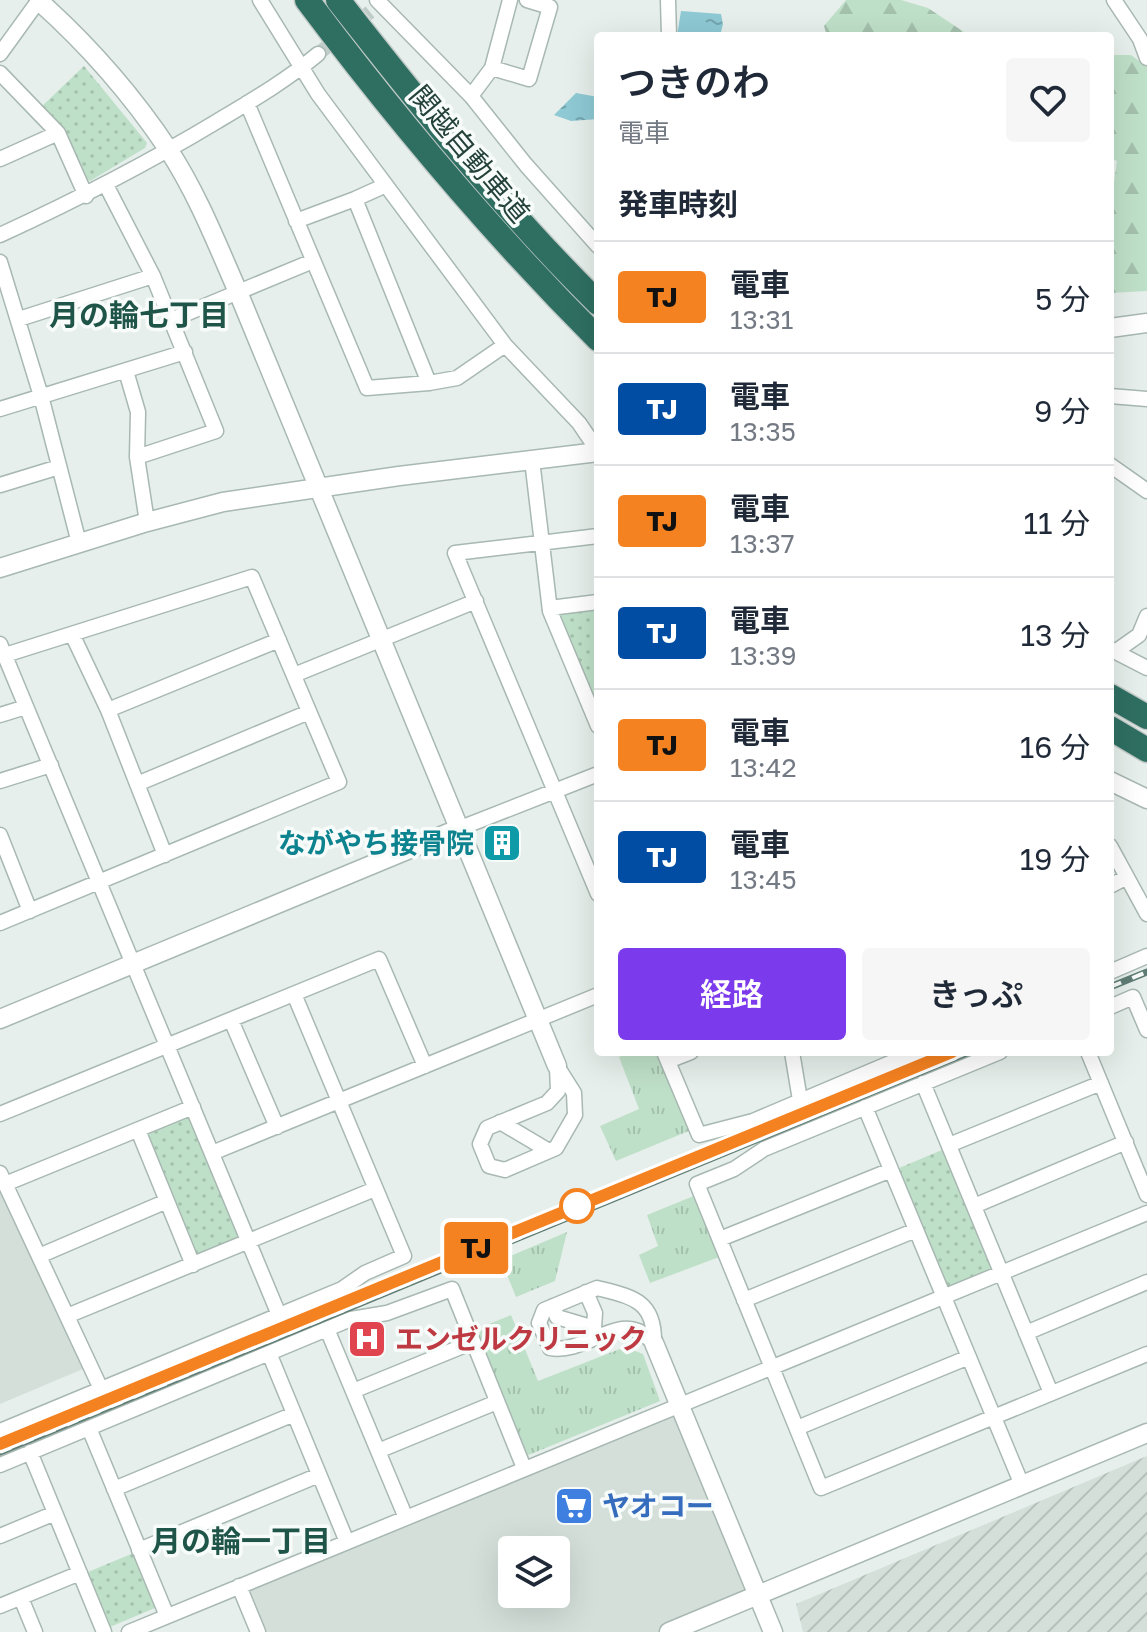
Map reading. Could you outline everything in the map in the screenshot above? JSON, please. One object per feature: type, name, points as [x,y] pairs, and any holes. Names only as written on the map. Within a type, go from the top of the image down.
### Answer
[{"type":"highway","name":"関越自動車道","points":[[307,0],[434,161],[489,225],[594,335]]},
{"type":"highway","name":"関越自動車道","points":[[338,0],[455,147],[594,299]]},
{"type":"highway","points":[[1114,698],[1147,717]]},
{"type":"highway","points":[[1114,730],[1147,750]]},
{"type":"street","points":[[260,0],[318,94],[505,345],[579,423],[594,446]]},
{"type":"street","points":[[471,96],[492,68],[510,0]]},
{"type":"street","points":[[492,68],[529,79],[550,7],[527,0]]},
{"type":"street","points":[[668,0],[669,32]]},
{"type":"street","points":[[0,54],[39,1],[100,62],[169,150],[201,209],[238,292],[557,1066],[574,1093],[575,1115],[556,1148],[505,1170],[489,1166],[480,1144],[487,1128],[547,1103],[558,1091],[557,1066]]},
{"type":"street","points":[[1121,2],[1147,58]]},
{"type":"street","points":[[376,5],[471,96],[526,165],[594,242]]},
{"type":"street","points":[[0,235],[86,196],[169,150],[247,103],[318,54]]},
{"type":"street","points":[[0,73],[58,133],[86,196]]},
{"type":"street","points":[[247,103],[367,388],[457,378],[505,345]]},
{"type":"street","points":[[0,159],[58,133]]},
{"type":"street","points":[[106,185],[153,276],[216,431],[137,457]]},
{"type":"street","points":[[296,221],[386,185]]},
{"type":"street","points":[[355,199],[429,383]]},
{"type":"street","points":[[171,320],[313,261]]},
{"type":"street","points":[[0,262],[41,396],[79,543]]},
{"type":"street","points":[[19,319],[153,276]]},
{"type":"street","points":[[1114,327],[1147,323]]},
{"type":"street","points":[[0,409],[185,352]]},
{"type":"street","points":[[126,371],[138,412],[137,457],[147,522]]},
{"type":"street","points":[[1114,396],[1147,399]]},
{"type":"street","points":[[0,568],[223,502],[594,452]]},
{"type":"street","points":[[532,460],[550,608],[594,716]]},
{"type":"street","points":[[0,485],[59,467]]},
{"type":"street","points":[[1114,468],[1147,491]]},
{"type":"street","points":[[593,867],[555,791],[455,553],[594,536]]},
{"type":"street","points":[[0,923],[30,911],[99,882],[165,855],[339,782],[252,577],[72,634],[2,650],[51,765],[99,882],[279,1315]]},
{"type":"street","points":[[294,675],[476,601]]},
{"type":"street","points":[[550,608],[594,602]]},
{"type":"street","points":[[1114,650],[1139,635],[1147,616]]},
{"type":"street","points":[[72,634],[108,710],[165,855]]},
{"type":"street","points":[[108,710],[279,640]]},
{"type":"street","points":[[1114,652],[1147,668]]},
{"type":"street","points":[[0,715],[26,707]]},
{"type":"street","points":[[137,784],[309,712]]},
{"type":"street","points":[[0,781],[51,765]]},
{"type":"street","points":[[1,1015],[594,776]]},
{"type":"street","points":[[1114,783],[1147,799]]},
{"type":"street","points":[[0,835],[30,911]]},
{"type":"street","points":[[1114,853],[1147,914]]},
{"type":"street","points":[[1114,884],[1127,877]]},
{"type":"street","points":[[1114,970],[1147,956]]},
{"type":"street","points":[[0,1114],[379,959],[425,1066]]},
{"type":"street","points":[[0,1431],[342,1289],[365,1273],[404,1256],[294,994]]},
{"type":"street","points":[[212,1153],[594,997]]},
{"type":"street","points":[[1114,1005],[1133,997],[1147,1030]]},
{"type":"street","points":[[231,1020],[277,1127]]},
{"type":"street","points":[[793,1056],[800,1100]]},
{"type":"street","points":[[666,1057],[699,1135],[753,1121],[906,1056]]},
{"type":"street","points":[[990,1056],[764,1149],[734,1169],[697,1184],[821,1488],[1147,1354]]},
{"type":"street","points":[[1090,1056],[1147,1195]]},
{"type":"street","points":[[923,1083],[1051,1393]]},
{"type":"street","points":[[949,1145],[1101,1083]]},
{"type":"street","points":[[101,1389],[3,1178],[193,1107]]},
{"type":"street","points":[[865,1107],[1022,1485]]},
{"type":"street","points":[[500,1122],[549,1151]]},
{"type":"street","points":[[138,1130],[193,1265]]},
{"type":"street","points":[[974,1206],[1126,1142]]},
{"type":"street","points":[[720,1239],[891,1170]]},
{"type":"street","points":[[67,1316],[375,1189]]},
{"type":"street","points":[[39,1256],[167,1201]]},
{"type":"street","points":[[129,1632],[1147,1213]]},
{"type":"street","points":[[744,1300],[916,1230]]},
{"type":"street","points":[[1026,1333],[1147,1282]]},
{"type":"street","points":[[654,1343],[637,1331],[620,1329],[596,1333],[565,1351],[550,1348],[539,1323],[544,1310],[597,1288],[632,1296],[646,1308],[654,1324],[654,1343],[773,1632]]},
{"type":"street","points":[[0,1465],[351,1319],[387,1313],[452,1289],[524,1468]]},
{"type":"street","points":[[586,1292],[595,1313],[596,1333]]},
{"type":"street","points":[[553,1306],[557,1317],[596,1333]]},
{"type":"street","points":[[327,1329],[406,1518]]},
{"type":"street","points":[[353,1391],[473,1342]]},
{"type":"street","points":[[269,1353],[347,1542]]},
{"type":"street","points":[[797,1428],[969,1357]]},
{"type":"street","points":[[378,1451],[497,1402]]},
{"type":"street","points":[[114,1489],[294,1414]]},
{"type":"street","points":[[89,1428],[167,1616]]},
{"type":"street","points":[[669,1632],[1147,1433]]},
{"type":"street","points":[[30,1452],[104,1632]]},
{"type":"street","points":[[139,1550],[319,1475]]},
{"type":"street","points":[[0,1536],[55,1513]]},
{"type":"street","points":[[0,1606],[80,1573]]},
{"type":"street","points":[[239,1586],[258,1632]]},
{"type":"street","points":[[21,1598],[35,1632]]},
{"type":"shaded area","points":[[0,1173],[90,1366],[0,1404]]},
{"type":"shaded area","points":[[680,1405],[758,1595],[669,1632],[258,1632],[239,1586]]},
{"type":"shaded area","points":[[1147,1456],[1147,1632],[803,1632],[796,1604]]},
{"type":"green space","points":[[846,0],[901,0],[928,8],[964,32],[826,32],[824,26]]},
{"type":"green space","points":[[1114,55],[1131,55],[1147,67],[1147,291],[1114,293],[1114,182],[1117,161],[1114,160]]},
{"type":"green space","points":[[84,66],[147,143],[145,148],[90,181],[85,178],[64,128],[41,107]]},
{"type":"green space","points":[[594,603],[594,716],[550,612]]},
{"type":"green space","points":[[662,1056],[691,1130],[616,1161],[600,1126],[639,1109],[619,1057]]},
{"type":"green space","points":[[193,1107],[249,1242],[193,1265],[138,1130]]},
{"type":"green space","points":[[949,1147],[1001,1273],[944,1296],[892,1171]]},
{"type":"green space","points":[[696,1195],[722,1256],[650,1283],[639,1255],[658,1246],[647,1215]]},
{"type":"green space","points":[[567,1232],[555,1281],[516,1297],[501,1260]]},
{"type":"green space","points":[[511,1315],[538,1381],[625,1347],[643,1354],[660,1401],[526,1456],[474,1330]]},
{"type":"green space","points":[[136,1552],[157,1603],[155,1608],[110,1627],[88,1572]]},
{"type":"water","points":[[681,11],[721,14],[721,32],[678,32]]},
{"type":"water","points":[[576,93],[594,96],[594,119],[571,121],[554,115]]},
{"type":"tunnel","points":[[318,54],[370,12]]},
{"type":"railway","points":[[1114,985],[1147,972]]},
{"type":"railway","points":[[0,1452],[959,1056]]},
{"type":"train","name":"TJ","points":[[0,1444],[942,1056]]},
{"type":"place","name":"ながやち接骨院","points":[[502,843]]},
{"type":"place","name":"エンゼルクリニック","points":[[367,1339]]},
{"type":"place","name":"ヤオコー","points":[[574,1506]]},
{"type":"district","name":"月の輪七丁目","points":[[139,316]]},
{"type":"district","name":"月の輪一丁目","points":[[241,1542]]}]
